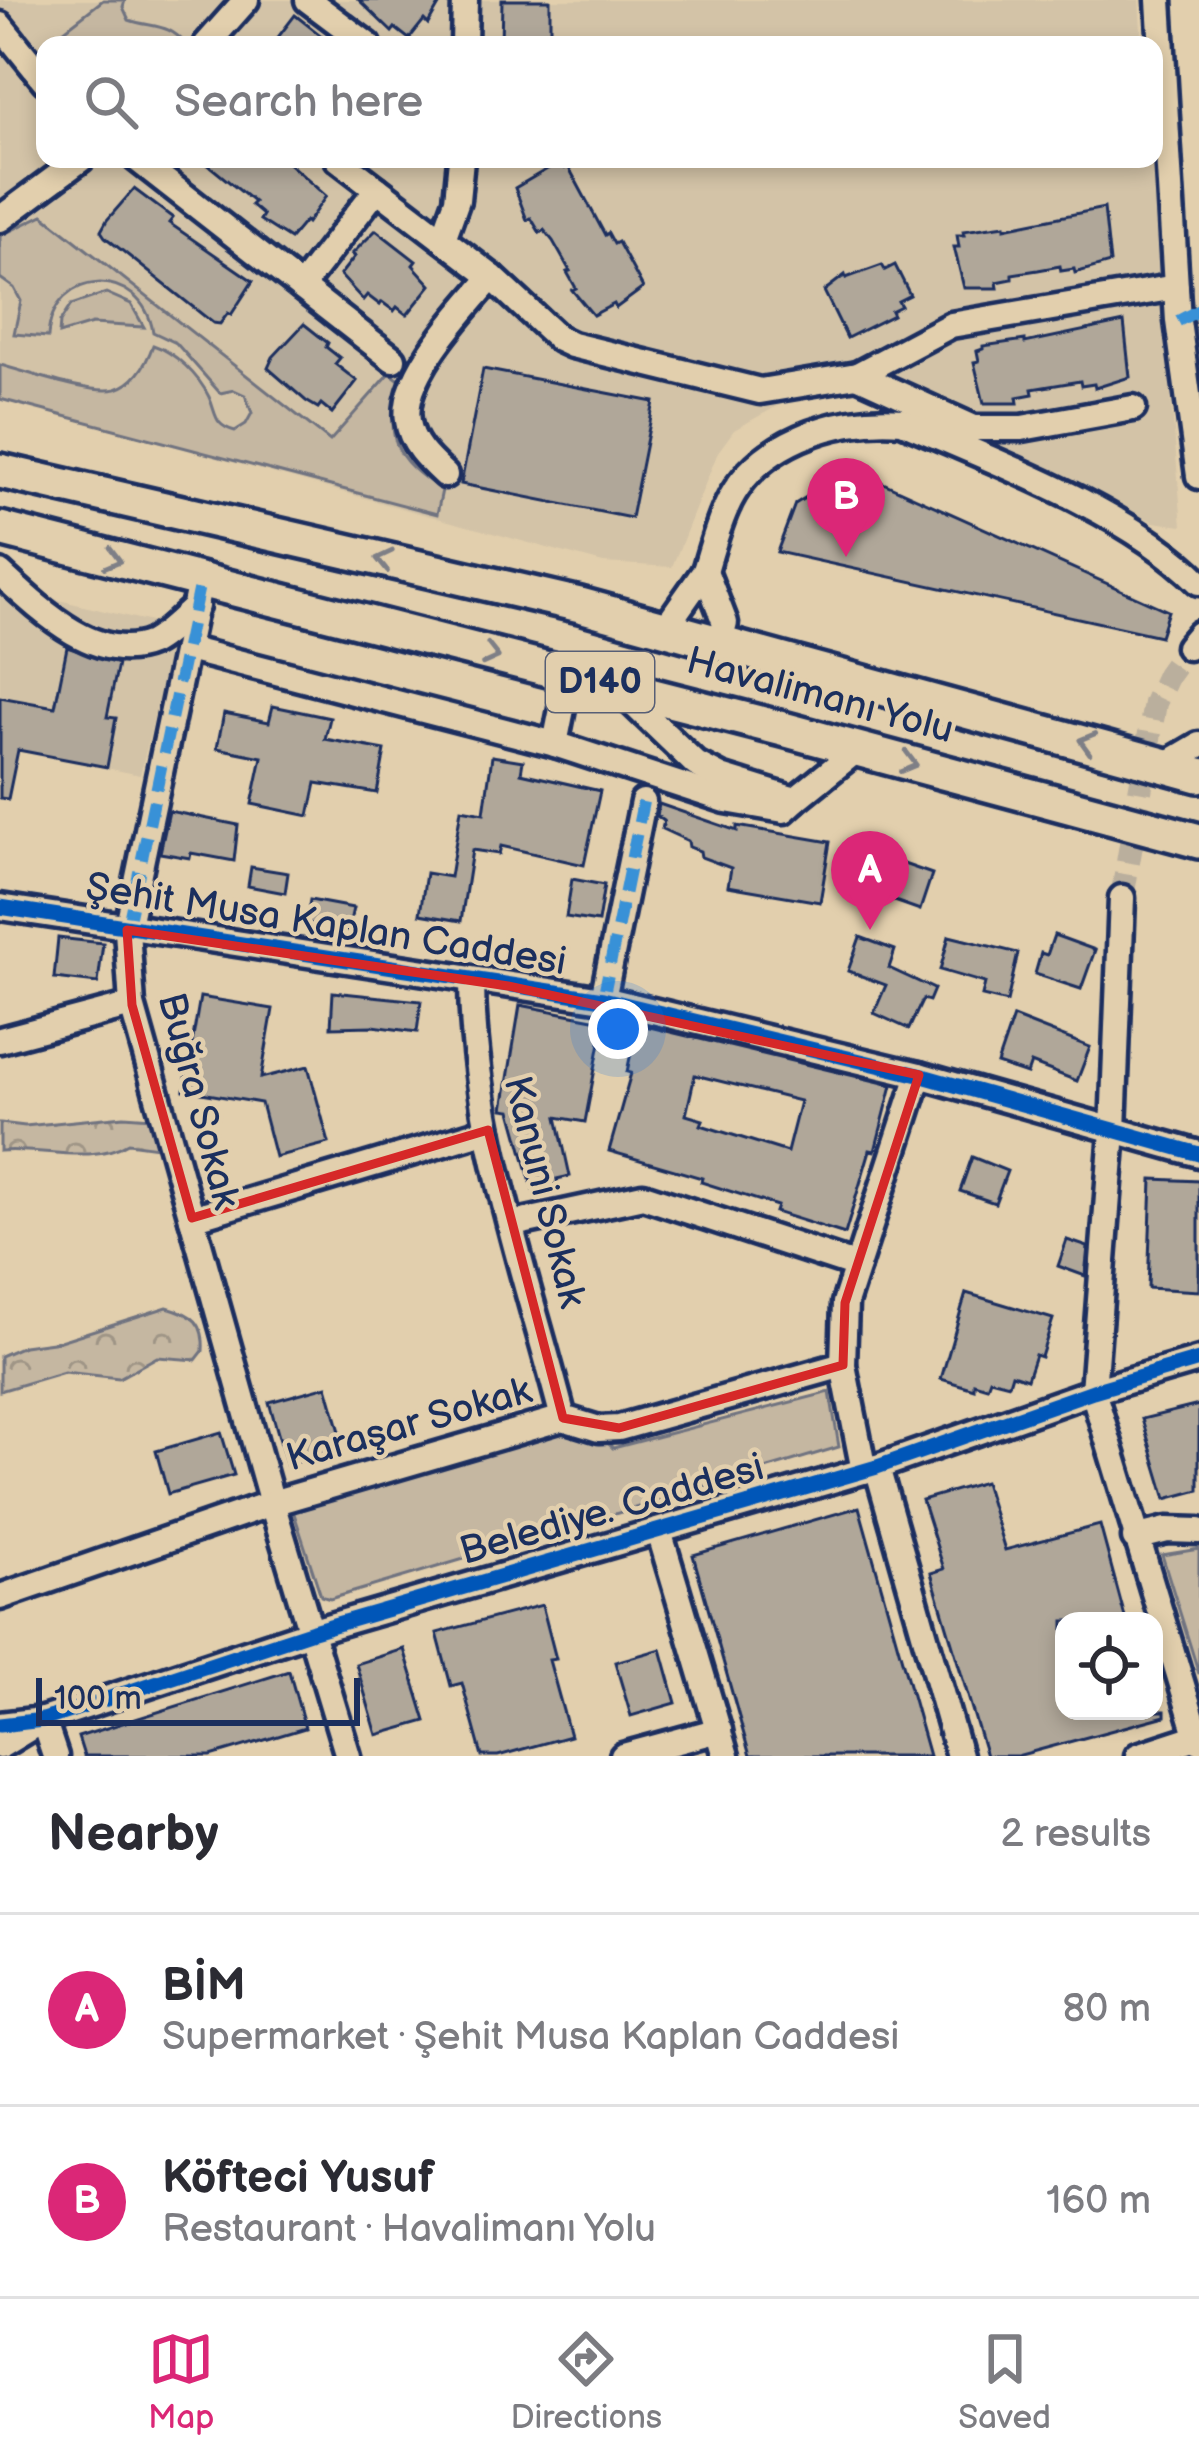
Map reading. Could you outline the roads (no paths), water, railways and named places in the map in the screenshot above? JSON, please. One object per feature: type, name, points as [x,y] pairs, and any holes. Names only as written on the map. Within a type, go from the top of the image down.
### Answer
[{"type":"highway","name":"Havalimanı Yolu","points":[[11,473],[665,628],[1199,775]]},
{"type":"highway","name":"Havalimanı Yolu","points":[[0,529],[198,594],[569,674],[1199,842]]},
{"type":"street","points":[[214,36],[246,0]]},
{"type":"street","points":[[308,0],[356,36]]},
{"type":"street","points":[[464,36],[465,0]]},
{"type":"street","points":[[1159,0],[1161,36]]},
{"type":"street","points":[[0,25],[36,70]]},
{"type":"street","points":[[1163,68],[1176,287],[1188,316],[1199,476]]},
{"type":"street","points":[[0,219],[69,168]]},
{"type":"street","points":[[149,168],[393,359]]},
{"type":"street","points":[[350,168],[492,277],[559,339],[760,391],[857,375],[951,325],[1176,287]]},
{"type":"street","points":[[443,239],[457,200],[460,168]]},
{"type":"street","points":[[301,287],[377,189]]},
{"type":"street","points":[[445,475],[417,444],[407,419],[408,408],[424,362],[492,277]]},
{"type":"street","points":[[857,375],[974,428],[1022,428],[1133,408]]},
{"type":"street","points":[[665,628],[705,572],[726,507],[754,467],[793,442],[849,421],[902,421],[1056,489],[1160,550],[1199,582]]},
{"type":"street","points":[[705,572],[724,623],[720,642]]},
{"type":"street","points":[[0,573],[77,634],[132,648],[154,641],[198,594]]},
{"type":"street","name":"Buğra Sokak","points":[[198,594],[128,930],[132,1005],[272,1503],[349,1756]]},
{"type":"street","points":[[187,649],[555,744],[726,800],[784,810],[858,749]]},
{"type":"street","points":[[555,744],[569,674]]},
{"type":"street","points":[[614,686],[681,754],[704,769],[796,800]]},
{"type":"street","points":[[1165,765],[1199,745]]},
{"type":"street","points":[[603,1000],[643,802]]},
{"type":"street","points":[[1122,898],[1113,1131],[1093,1391],[1199,1738],[1138,1756]]},
{"type":"street","name":"Şehit Musa Kaplan Caddesi","points":[[0,907],[603,1000],[919,1076],[1199,1154]]},
{"type":"street","name":"Kanuni Sokak","points":[[472,981],[472,1029],[488,1130],[563,1418]]},
{"type":"street","points":[[0,1040],[132,1005]]},
{"type":"street","points":[[919,1076],[845,1303],[843,1365],[870,1469],[959,1756]]},
{"type":"street","points":[[192,1218],[488,1130]]},
{"type":"street","points":[[513,1224],[643,1196],[857,1266]]},
{"type":"street","name":"Belediye. Caddesi","points":[[44,1720],[314,1630],[870,1469],[1093,1391],[1199,1360]]},
{"type":"street","name":"Karaşar Sokak","points":[[0,1597],[272,1503],[563,1418],[598,1430],[619,1428],[843,1365]]},
{"type":"street","points":[[1135,1538],[1167,1530],[1199,1531]]},
{"type":"street","points":[[659,1531],[726,1756]]},
{"type":"street","points":[[0,1725],[44,1720]]},
{"type":"street","points":[[0,1746],[44,1720]]},
{"type":"street","points":[[44,1720],[55,1756]]},
{"type":"street","points":[[622,1756],[718,1730]]},
{"type":"tunnel","points":[[1122,898],[1155,703],[1188,647]]},
{"type":"place","name":"Köfteci Yusuf","points":[[846,557]]},
{"type":"place","name":"BİM","points":[[870,930]]}]
